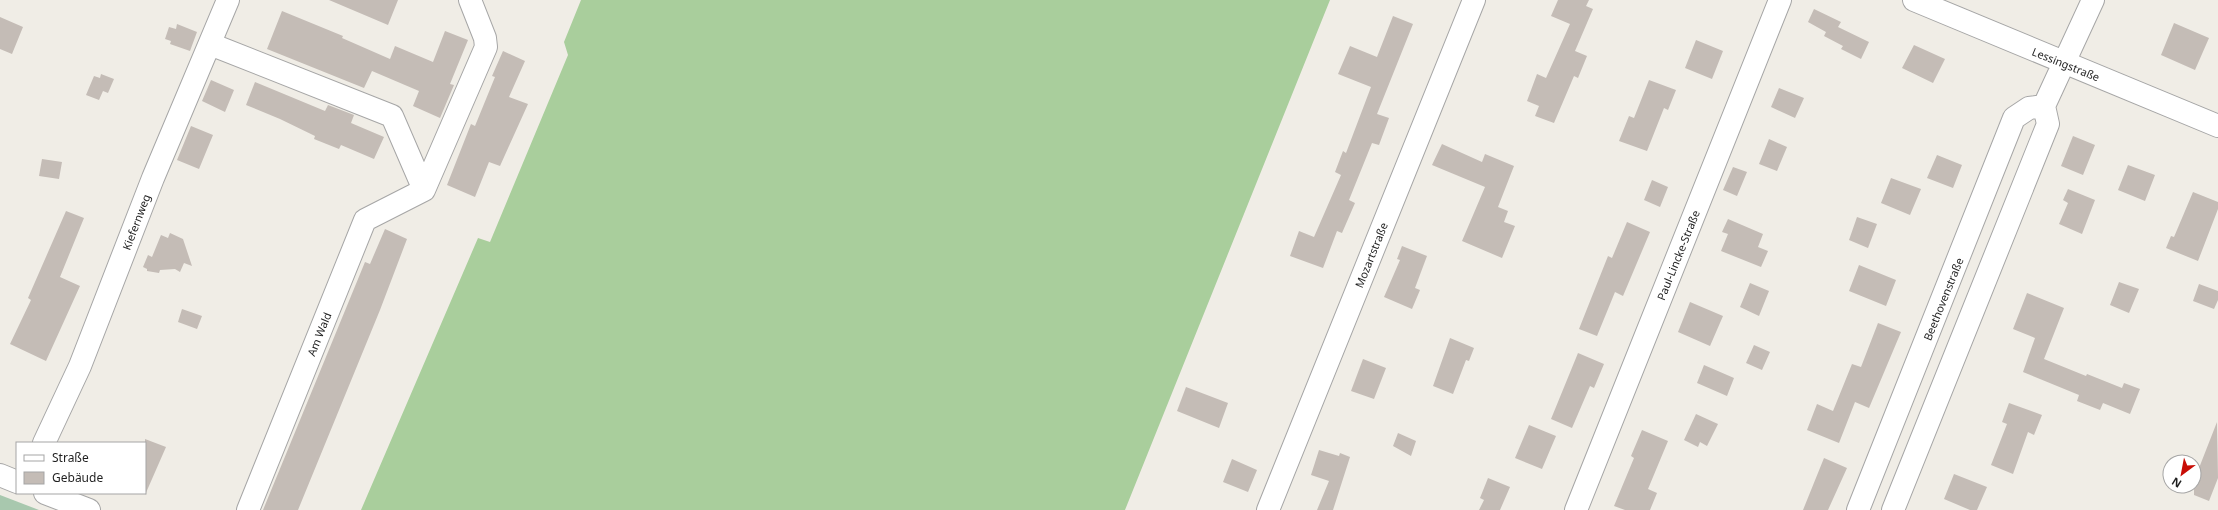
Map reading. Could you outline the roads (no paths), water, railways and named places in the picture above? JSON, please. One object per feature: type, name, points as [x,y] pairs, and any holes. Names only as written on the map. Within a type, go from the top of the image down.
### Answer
[{"type":"street","name":"Kiefernweg","points":[[44,442],[80,366],[153,178],[228,0]]},
{"type":"street","points":[[424,190],[486,47],[485,38],[470,0]]},
{"type":"street","name":"Mozartstraße","points":[[1268,510],[1474,0]]},
{"type":"street","name":"Paul-Lincke-Straße","points":[[1576,510],[1780,0]]},
{"type":"street","name":"Lessingstraße","points":[[1914,0],[2218,126]]},
{"type":"street","points":[[1893,510],[2048,124],[2044,106],[2093,0]]},
{"type":"street","points":[[210,44],[392,116],[424,190]]},
{"type":"street","name":"Beethovenstraße","points":[[1858,510],[2014,118],[2029,108],[2044,106]]},
{"type":"street","name":"Am Wald","points":[[248,510],[365,220],[424,190]]},
{"type":"street","points":[[0,475],[16,482]]},
{"type":"street","points":[[49,494],[89,510]]}]
